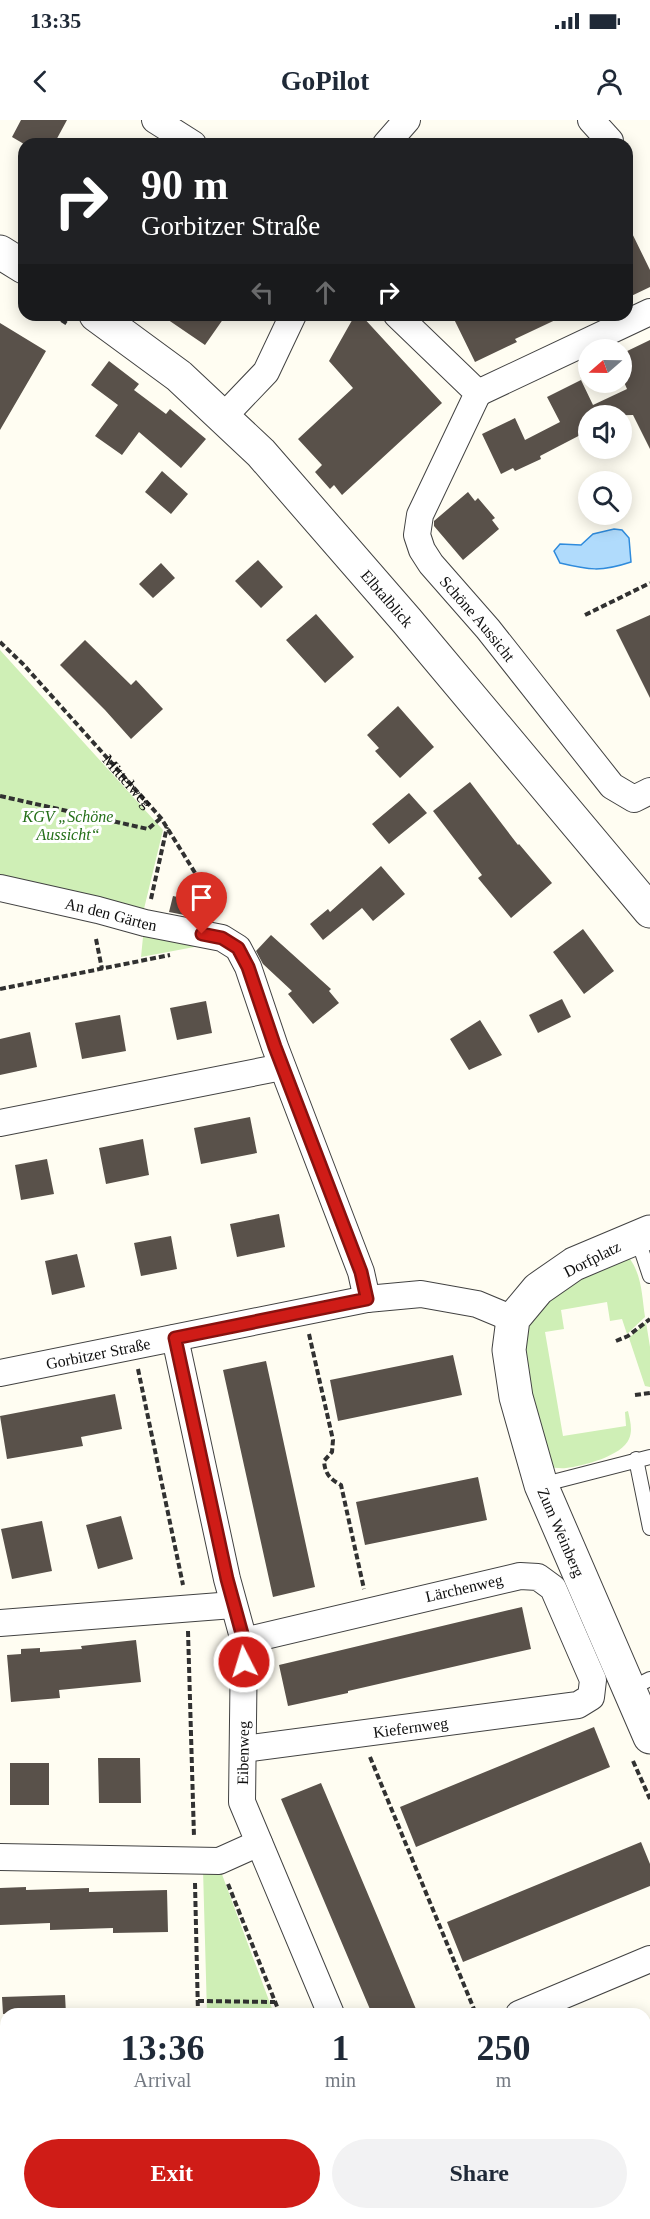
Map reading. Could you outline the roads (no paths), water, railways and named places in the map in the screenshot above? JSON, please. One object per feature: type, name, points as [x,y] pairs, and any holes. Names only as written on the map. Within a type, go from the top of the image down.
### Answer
[{"type":"street","points":[[155,120],[184,138]]},
{"type":"street","points":[[391,138],[407,120]]},
{"type":"street","points":[[591,120],[607,138]]},
{"type":"street","points":[[633,320],[650,312]]},
{"type":"street","name":"Elbtalblick","points":[[104,321],[179,376],[267,459],[393,604],[650,911]]},
{"type":"street","points":[[224,416],[266,372],[290,321]]},
{"type":"street","points":[[403,321],[477,393],[631,321]]},
{"type":"street","name":"Schöne Aussicht","points":[[477,393],[420,515],[417,535],[422,550],[431,564],[488,629],[612,786],[634,799],[650,791]]},
{"type":"street","name":"An den Gärten","points":[[0,888],[145,923],[222,938],[238,948],[248,967],[282,1067]]},
{"type":"street","points":[[0,1123],[282,1067],[361,1272],[367,1299]]},
{"type":"street","name":"Dorfplatz","points":[[513,1319],[538,1289],[574,1264],[643,1234]]},
{"type":"street","name":"Gorbitzer Straße","points":[[0,1373],[367,1299],[421,1294],[477,1304],[513,1319]]},
{"type":"street","name":"Zum Weinberg","points":[[513,1319],[509,1350],[516,1397],[541,1485],[640,1684],[649,1733]]},
{"type":"street","name":"Eibenweg","points":[[175,1338],[233,1605],[244,1641],[242,1802],[328,2008]]},
{"type":"street","name":"Lärchenweg","points":[[244,1641],[520,1576],[538,1577],[553,1588],[593,1680],[591,1697],[578,1705]]},
{"type":"street","points":[[0,1623],[233,1605]]},
{"type":"street","name":"Kiefernweg","points":[[244,1749],[578,1705]]},
{"type":"street","points":[[0,1857],[207,1861],[259,1844]]},
{"type":"street","points":[[533,2008],[650,1959]]},
{"type":"lane","points":[[643,1234],[650,1276]]},
{"type":"lane","points":[[541,1485],[650,1457]]},
{"type":"lane","points":[[636,1459],[650,1528]]},
{"type":"water","points":[[614,529],[622,530],[629,538],[631,562],[603,569],[587,568],[560,563],[554,551],[560,544],[581,545],[593,534]]},
{"type":"park label","name":"KGV „Schöne Aussicht“","points":[[68,825]]}]
